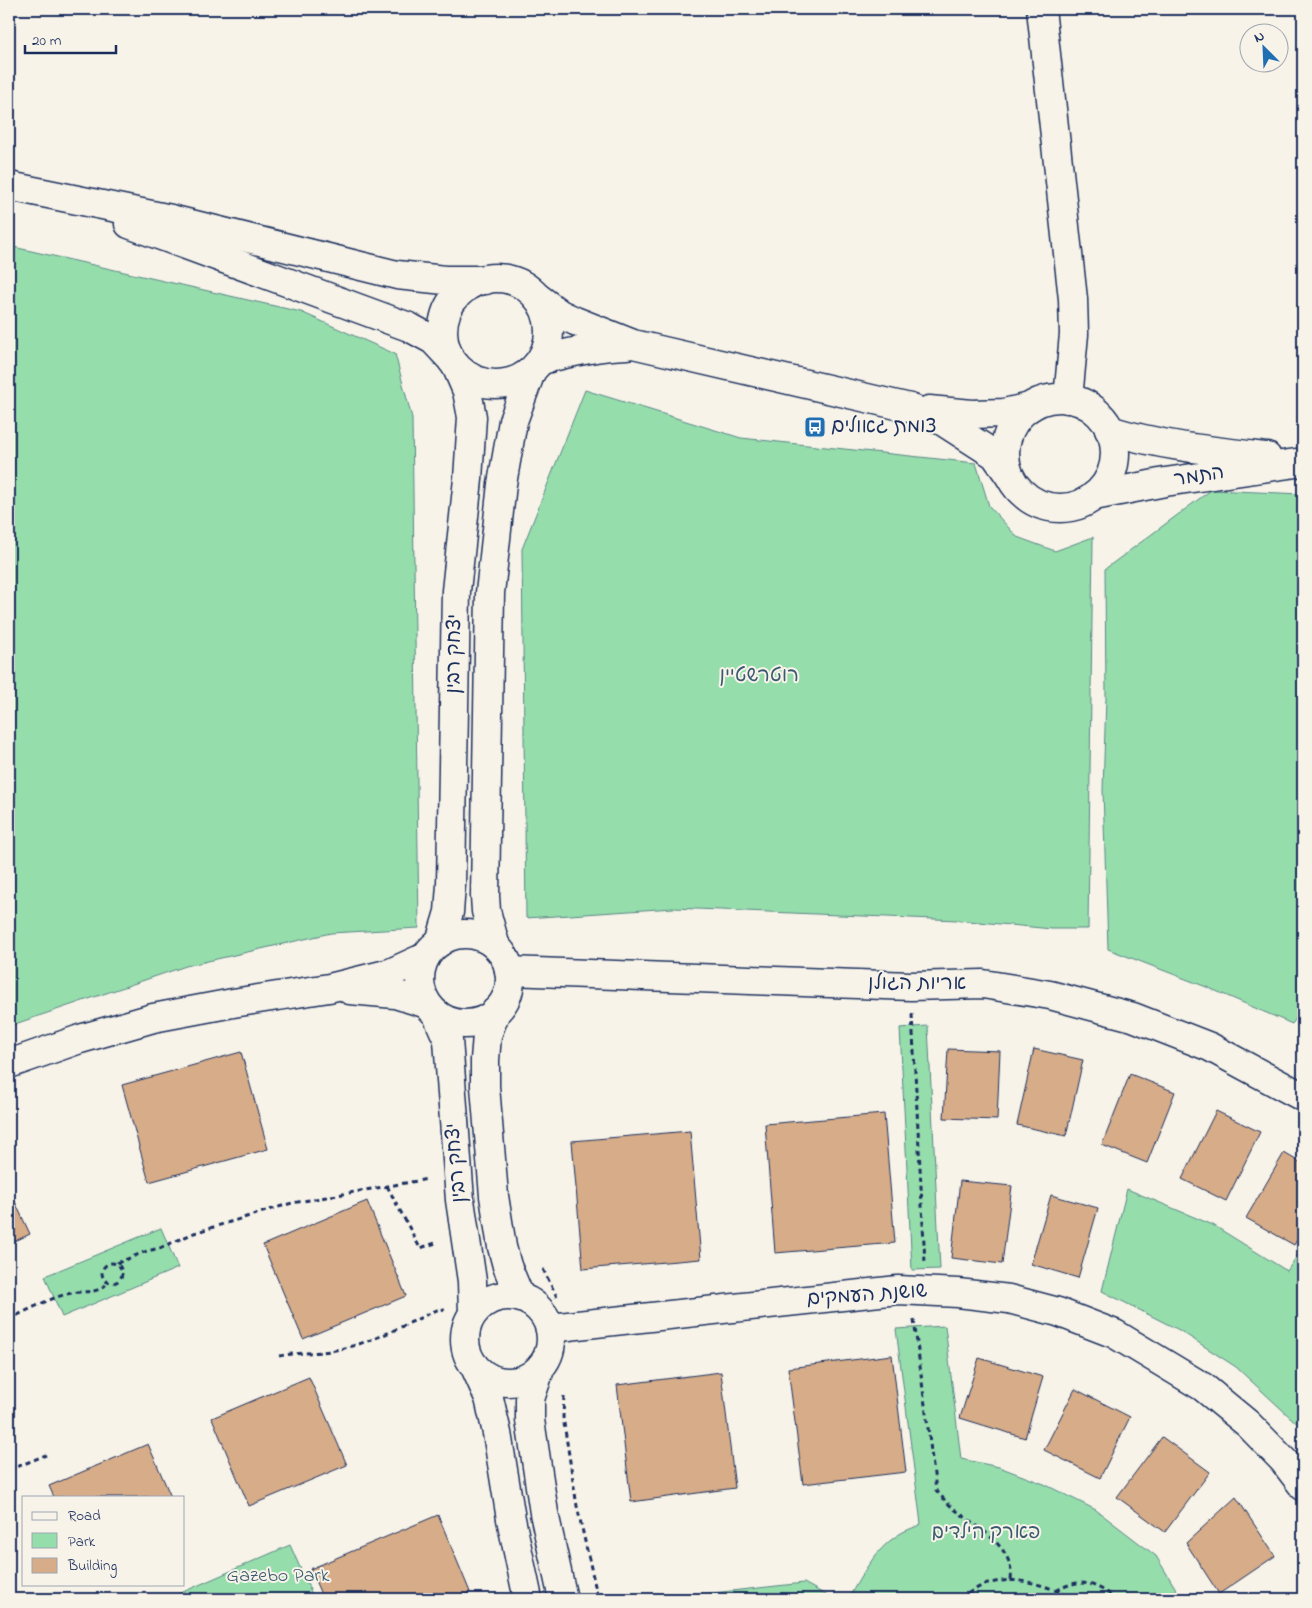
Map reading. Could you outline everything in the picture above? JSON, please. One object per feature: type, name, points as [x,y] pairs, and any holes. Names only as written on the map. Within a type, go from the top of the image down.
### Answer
[{"type":"main road","points":[[1041,9],[1073,299],[1074,342],[1068,399]]},
{"type":"main road","points":[[17,188],[171,219],[397,275],[445,280],[485,280]]},
{"type":"main road","points":[[17,188],[72,203],[409,327],[433,340],[452,362],[470,378],[485,384],[502,385],[517,380],[536,366],[591,348],[633,344]]},
{"type":"main road","points":[[452,362],[443,339],[443,322],[449,306],[460,292],[474,282],[491,278],[508,279],[524,285],[537,297],[567,318],[633,344],[910,408],[972,414],[1004,413],[1030,408]]},
{"type":"main road","points":[[536,366],[548,345],[550,328],[546,312],[537,297]]},
{"type":"main road","name":"יצחק רבין","points":[[432,949],[449,912],[456,591],[468,479],[472,417],[467,391],[452,362]]},
{"type":"main road","name":"יצחק רבין","points":[[495,944],[486,911],[485,896],[490,593],[502,484],[513,421],[536,366]]},
{"type":"main road","points":[[910,408],[939,419],[995,455],[1017,489],[1031,500],[1046,506],[1063,508],[1079,504],[1094,496],[1106,483],[1113,468],[1115,451],[1112,436],[1106,423],[1096,411],[1083,403],[1068,399],[1052,399],[1022,413],[1012,426],[1006,442],[1005,458],[1009,475]]},
{"type":"main road","name":"התמר","points":[[1109,430],[1139,439],[1186,448],[1303,461]]},
{"type":"main road","name":"התמר","points":[[1094,496],[1190,478],[1303,461]]},
{"type":"main road","points":[[9,1064],[80,1039],[153,1018],[329,988],[390,973],[432,949],[448,936],[464,933],[481,936],[495,944],[504,956],[509,971],[509,987],[506,998],[496,1011],[483,1020],[468,1024],[452,1022],[432,1009],[395,994],[329,988]]},
{"type":"main road","points":[[432,949],[420,972],[420,989],[432,1009]]},
{"type":"main road","name":"אריות הגולן","points":[[509,971],[911,986],[983,984],[1050,995],[1133,1017],[1210,1046],[1303,1097]]},
{"type":"main road","name":"יצחק רבין","points":[[432,1009],[448,1040],[460,1200],[472,1281],[461,1311]]},
{"type":"main road","name":"יצחק רבין","points":[[496,1011],[486,1035],[485,1069],[494,1196],[502,1247],[507,1266],[520,1297]]},
{"type":"main road","name":"שושנת העמקים","points":[[550,1328],[820,1298],[918,1290],[1009,1299],[1058,1312],[1115,1334],[1210,1393],[1248,1424],[1284,1460],[1303,1486]]},
{"type":"main road","points":[[528,1599],[489,1398],[466,1350],[464,1341],[466,1326],[461,1311],[498,1296],[520,1297],[534,1303],[544,1314],[550,1328],[551,1343],[548,1356],[540,1369],[530,1399],[530,1420],[544,1513],[564,1599]]},
{"type":"main road","points":[[475,1367],[496,1381],[513,1382],[527,1378],[540,1369]]},
{"type":"path","points":[[911,986],[918,1290],[936,1490],[951,1507],[998,1545],[1010,1563],[1011,1580]]},
{"type":"path","points":[[108,1282],[103,1276],[102,1269],[110,1262],[117,1263],[147,1250],[160,1248],[194,1233],[292,1203],[434,1178]]},
{"type":"path","points":[[388,1186],[420,1248],[442,1241]]},
{"type":"path","points":[[9,1319],[72,1293],[95,1292],[108,1282],[117,1282],[122,1278],[123,1271],[117,1263]]},
{"type":"path","points":[[279,1356],[322,1353],[342,1349],[366,1342],[437,1310],[461,1311]]},
{"type":"path","points":[[9,1470],[46,1455]]},
{"type":"path","points":[[961,1599],[987,1583],[1011,1580],[1037,1583],[1073,1599]]},
{"type":"path","points":[[1056,1591],[1068,1584],[1093,1584],[1117,1599]]},
{"type":"green space","points":[[9,246],[301,312],[395,354],[412,418],[419,928],[331,933],[186,966],[9,1026]]},
{"type":"green space","name":"רוטרשטיין","points":[[585,390],[741,438],[976,463],[989,506],[1017,537],[1055,551],[1093,537],[1088,929],[1052,929],[958,920],[673,908],[526,918],[522,549]]},
{"type":"green space","points":[[1211,490],[1303,494],[1303,1009],[1292,1024],[1209,988],[1108,949],[1103,790],[1106,698],[1105,569]]},
{"type":"green space","points":[[928,1026],[940,1269],[912,1270],[900,1028]]},
{"type":"green space","points":[[1127,1189],[1213,1225],[1287,1271],[1303,1247],[1303,1429],[1236,1367],[1179,1330],[1102,1291]]},
{"type":"green space","points":[[161,1228],[178,1268],[62,1317],[45,1276]]},
{"type":"green space","name":"פארק הילדים","points":[[945,1326],[961,1459],[999,1467],[1044,1484],[1096,1510],[1156,1556],[1182,1599],[848,1599],[871,1561],[885,1545],[903,1532],[921,1524],[896,1329]]},
{"type":"green space","name":"Gazebo Park","points":[[290,1545],[314,1599],[167,1599]]},
{"type":"green space","points":[[804,1583],[833,1599],[658,1599]]},
{"type":"building","points":[[948,1049],[1000,1051],[997,1120],[944,1118]]},
{"type":"building","points":[[1034,1049],[1083,1060],[1066,1136],[1017,1125]]},
{"type":"building","points":[[241,1052],[268,1149],[149,1182],[122,1085]]},
{"type":"building","points":[[1130,1074],[1175,1092],[1147,1163],[1102,1145]]},
{"type":"building","points":[[1216,1111],[1260,1132],[1226,1201],[1182,1179]]},
{"type":"building","points":[[884,1114],[895,1243],[775,1253],[765,1124]]},
{"type":"building","points":[[690,1131],[701,1259],[583,1269],[572,1141]]},
{"type":"building","points":[[1284,1153],[1303,1164],[1303,1230],[1294,1245],[1246,1218]]},
{"type":"building","points":[[960,1181],[1012,1186],[1002,1264],[951,1258]]},
{"type":"building","points":[[9,1189],[30,1234],[9,1244]]},
{"type":"building","points":[[1051,1195],[1098,1208],[1078,1278],[1031,1264]]},
{"type":"building","points":[[367,1201],[406,1296],[303,1339],[263,1245]]},
{"type":"building","points":[[892,1355],[906,1472],[803,1484],[788,1368]]},
{"type":"building","points":[[979,1358],[1043,1377],[1025,1438],[960,1418]]},
{"type":"building","points":[[721,1372],[735,1488],[631,1502],[617,1385]]},
{"type":"building","points":[[309,1377],[347,1465],[249,1506],[212,1418]]},
{"type":"building","points":[[1075,1389],[1130,1417],[1100,1478],[1044,1450]]},
{"type":"building","points":[[1162,1437],[1210,1472],[1165,1532],[1117,1497]]},
{"type":"building","points":[[148,1444],[171,1496],[54,1496],[49,1486]]},
{"type":"building","points":[[1236,1497],[1275,1556],[1219,1594],[1186,1543]]},
{"type":"building","points":[[438,1515],[470,1592],[454,1599],[323,1599],[310,1569]]},
{"type":"place","name":"צומת גאולים","points":[[815,427]]}]
